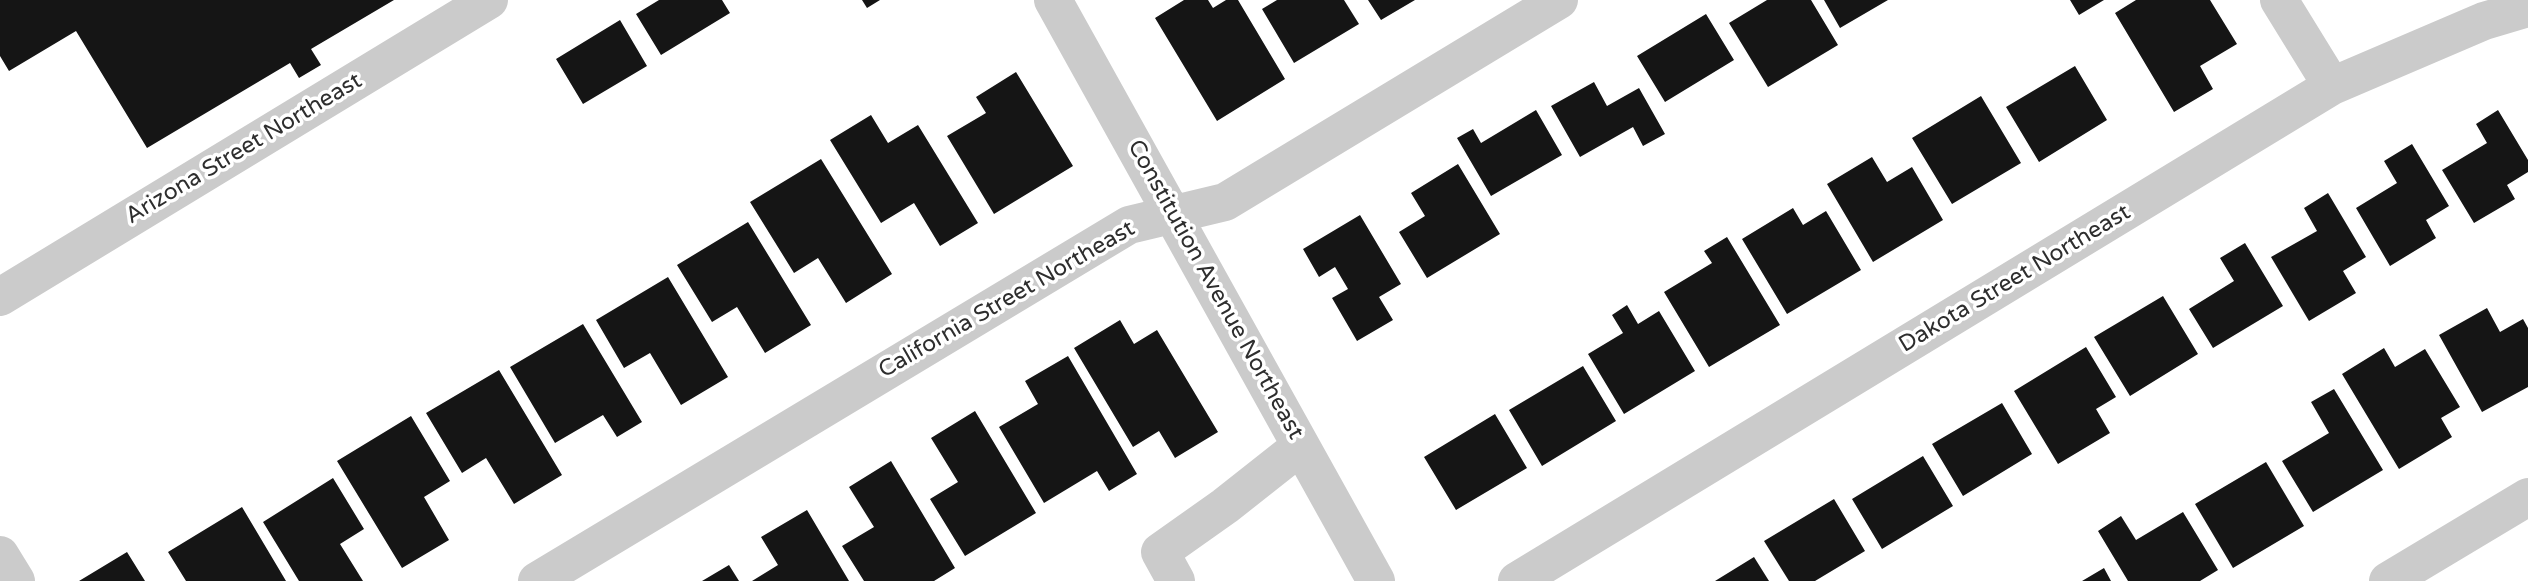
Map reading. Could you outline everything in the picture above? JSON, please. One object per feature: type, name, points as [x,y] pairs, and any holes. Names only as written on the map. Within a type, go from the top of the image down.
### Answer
[{"type":"street","name":"Arizona Street Northeast","points":[[0,297],[489,0]]},
{"type":"street","name":"Constitution Avenue Northeast","points":[[1054,0],[1376,581]]},
{"type":"street","name":"California Street Northeast","points":[[537,581],[1129,225],[1226,202],[1559,0]]},
{"type":"street","points":[[2279,0],[2332,86]]},
{"type":"street","name":"Dakota Street Northeast","points":[[1517,581],[2332,86],[2484,21],[2528,8]]},
{"type":"street","points":[[1176,581],[1160,552],[1225,506],[1301,446]]},
{"type":"street","points":[[2388,581],[2528,497]]},
{"type":"street","points":[[0,555],[16,581]]},
{"type":"building","points":[[0,0],[394,0],[311,49],[321,65],[299,78],[290,63],[147,148],[76,31],[9,71],[0,56]]},
{"type":"building","points":[[659,0],[722,0],[730,13],[661,55],[636,14]]},
{"type":"building","points":[[862,0],[880,0],[867,8]]},
{"type":"building","points":[[1184,0],[1208,0],[1213,8],[1226,0],[1238,0],[1285,79],[1217,121],[1155,18]]},
{"type":"building","points":[[1277,0],[1344,0],[1359,24],[1294,63],[1262,9]]},
{"type":"building","points":[[1368,0],[1415,0],[1381,20]]},
{"type":"building","points":[[1767,0],[1811,0],[1838,45],[1768,87],[1729,23]]},
{"type":"building","points":[[1824,0],[1888,0],[1840,28]]},
{"type":"building","points":[[2070,0],[2104,0],[2079,15]]},
{"type":"building","points":[[2136,0],[2210,0],[2237,44],[2200,66],[2213,89],[2174,112],[2115,13]]},
{"type":"building","points":[[1706,14],[1734,60],[1665,102],[1637,56]]},
{"type":"building","points":[[620,20],[647,66],[583,104],[556,59]]},
{"type":"building","points":[[2075,66],[2107,120],[2039,162],[2006,107]]},
{"type":"building","points":[[1016,72],[1073,166],[994,214],[947,136],[986,113],[976,97]]},
{"type":"building","points":[[1594,82],[1607,106],[1639,88],[1665,134],[1643,146],[1633,127],[1580,157],[1551,106]]},
{"type":"building","points":[[1981,96],[2021,163],[1952,204],[1912,138]]},
{"type":"building","points":[[1536,110],[1562,155],[1491,196],[1457,138],[1473,129],[1481,143]]},
{"type":"building","points":[[2498,110],[2528,160],[2528,172],[2507,185],[2515,199],[2474,223],[2442,170],[2487,143],[2476,124]]},
{"type":"building","points":[[871,115],[888,143],[918,125],[978,223],[940,246],[914,203],[881,223],[830,140]]},
{"type":"building","points":[[2412,144],[2449,206],[2426,220],[2436,238],[2390,266],[2356,208],[2397,183],[2384,161]]},
{"type":"building","points":[[1872,157],[1887,182],[1912,167],[1943,220],[1873,262],[1827,184]]},
{"type":"building","points":[[821,159],[892,274],[846,303],[818,258],[794,273],[750,202]]},
{"type":"building","points":[[1458,164],[1500,234],[1427,278],[1399,232],[1425,216],[1411,193]]},
{"type":"building","points":[[2328,193],[2366,257],[2343,271],[2356,293],[2309,321],[2271,257],[2317,231],[2304,208]]},
{"type":"building","points":[[1793,208],[1803,225],[1826,211],[1861,270],[1787,314],[1742,239]]},
{"type":"building","points":[[1360,215],[1401,284],[1379,297],[1393,320],[1357,341],[1332,298],[1348,289],[1335,267],[1319,277],[1303,249]]},
{"type":"building","points":[[748,222],[811,325],[765,353],[737,307],[712,322],[677,265]]},
{"type":"building","points":[[1727,237],[1780,325],[1709,367],[1664,292],[1712,263],[1704,251]]},
{"type":"building","points":[[2245,243],[2283,306],[2213,348],[2189,309],[2234,281],[2220,258]]},
{"type":"building","points":[[668,277],[728,377],[681,405],[650,353],[624,368],[596,320]]},
{"type":"building","points":[[2163,296],[2198,354],[2130,396],[2094,337]]},
{"type":"building","points":[[1627,305],[1638,324],[1659,311],[1695,371],[1624,414],[1588,354],[1623,333],[1612,315]]},
{"type":"building","points":[[2487,308],[2500,332],[2523,319],[2528,328],[2528,387],[2482,412],[2439,335]]},
{"type":"building","points":[[1120,320],[1134,344],[1157,330],[1218,432],[1175,458],[1159,431],[1133,447],[1074,348]]},
{"type":"building","points":[[583,324],[642,422],[617,437],[603,415],[555,443],[510,367]]},
{"type":"building","points":[[2086,347],[2116,397],[2096,409],[2110,433],[2058,464],[2014,391]]},
{"type":"building","points":[[2384,348],[2395,367],[2425,349],[2460,407],[2441,418],[2452,437],[2399,469],[2342,374]]},
{"type":"building","points":[[1068,356],[1137,474],[1109,491],[1097,471],[1044,503],[999,427],[1038,404],[1025,381]]},
{"type":"building","points":[[1583,366],[1616,421],[1542,466],[1509,410]]},
{"type":"building","points":[[499,370],[562,475],[514,504],[486,458],[462,473],[426,413]]},
{"type":"building","points":[[2334,389],[2383,470],[2313,512],[2282,461],[2329,433],[2311,402]]},
{"type":"building","points":[[2002,403],[2032,454],[1963,496],[1932,444]]},
{"type":"building","points":[[975,411],[1036,513],[965,556],[930,499],[958,482],[931,438]]},
{"type":"building","points":[[1495,414],[1527,468],[1456,510],[1424,457]]},
{"type":"building","points":[[411,416],[450,481],[424,497],[449,540],[402,568],[337,461]]},
{"type":"building","points":[[1923,456],[1953,506],[1882,549],[1852,499]]},
{"type":"building","points":[[891,461],[955,568],[934,581],[864,581],[842,546],[874,527],[849,487]]},
{"type":"building","points":[[2266,462],[2304,526],[2233,568],[2195,504]]},
{"type":"building","points":[[333,478],[364,529],[340,544],[363,581],[299,581],[263,522]]},
{"type":"building","points":[[1834,499],[1865,551],[1815,581],[1789,581],[1764,541]]},
{"type":"building","points":[[242,507],[286,581],[186,581],[168,552]]},
{"type":"building","points":[[807,510],[849,581],[752,581],[778,565],[761,537]]},
{"type":"building","points":[[2183,512],[2218,570],[2200,581],[2128,581],[2098,531],[2121,516],[2136,540]]},
{"type":"building","points":[[127,552],[145,581],[79,581]]},
{"type":"building","points":[[1754,557],[1769,581],[1715,581]]},
{"type":"building","points":[[729,565],[739,581],[702,581]]},
{"type":"building","points":[[2104,568],[2111,581],[2082,581]]}]
